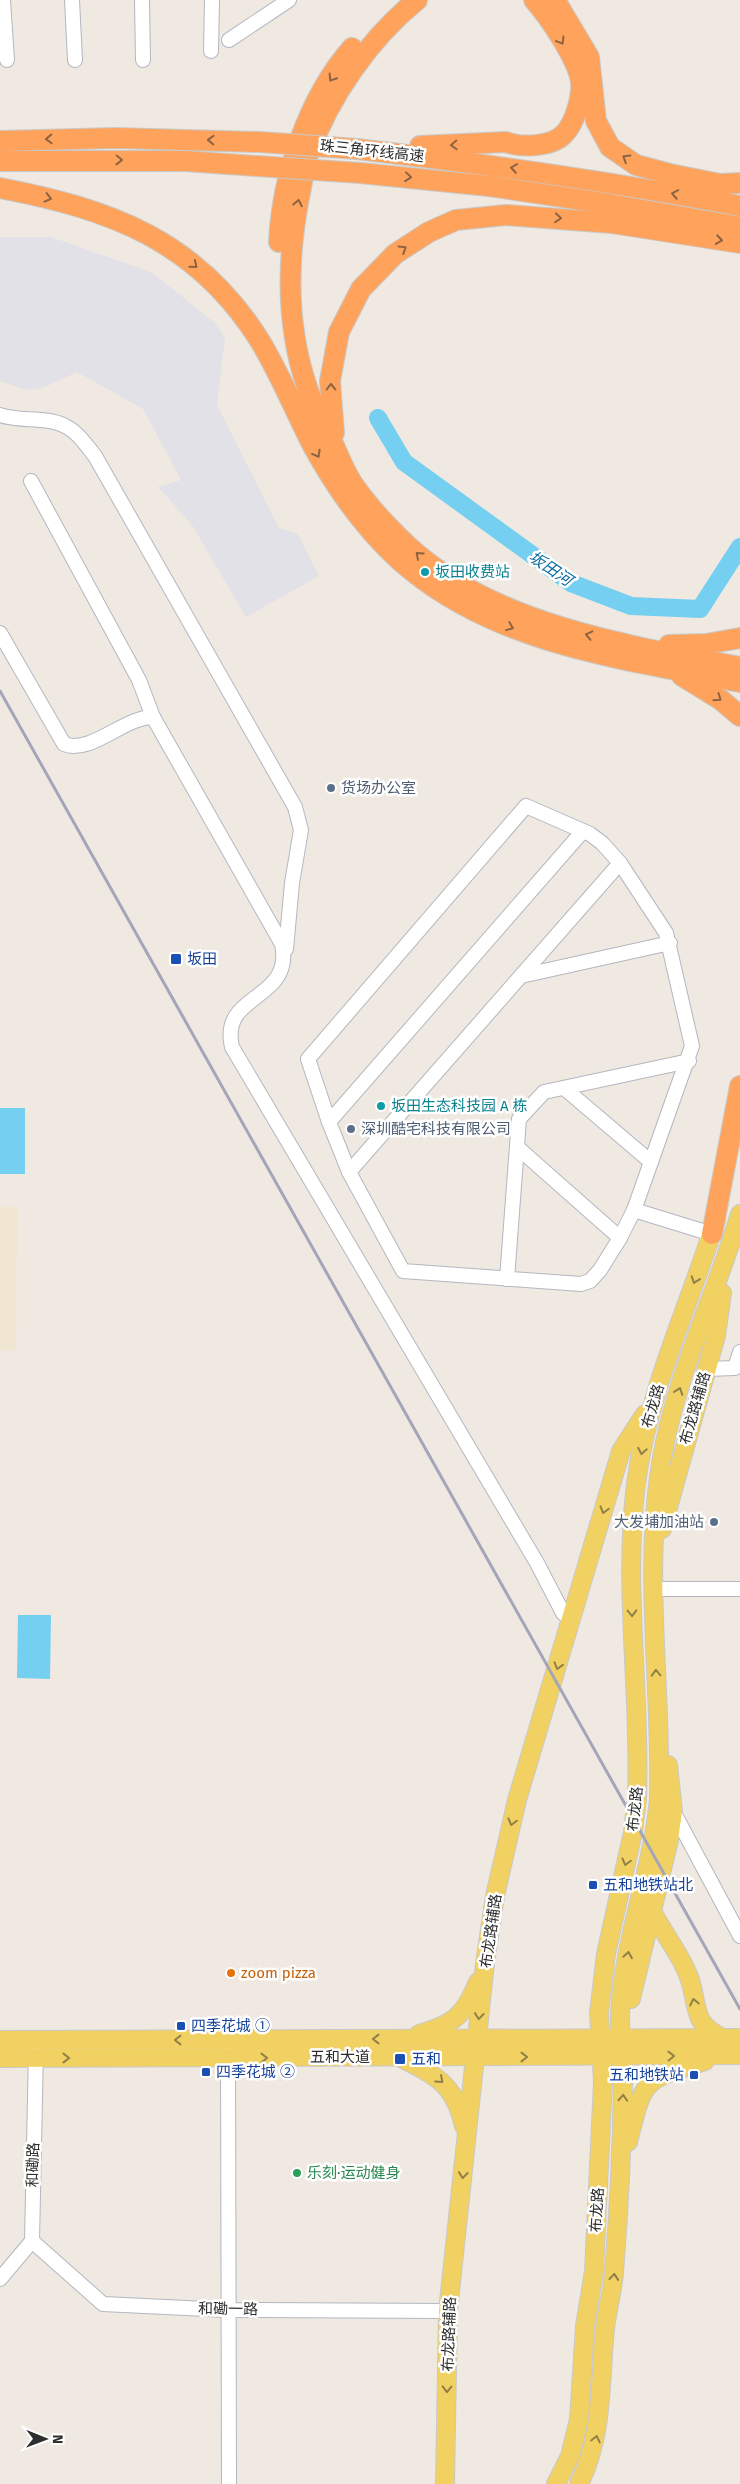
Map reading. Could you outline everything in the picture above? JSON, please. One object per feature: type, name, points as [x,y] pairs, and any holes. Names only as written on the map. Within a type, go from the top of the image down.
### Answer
[{"type":"highway","points":[[296,410],[283,341],[278,278],[283,194],[298,144],[331,78],[349,52],[396,0]]},
{"type":"highway","points":[[417,0],[380,36],[357,64],[321,126],[308,156],[291,238],[290,282],[295,342],[307,388],[337,452],[353,483],[402,540],[427,562],[474,592],[563,628],[637,646],[740,667]]},
{"type":"highway","points":[[357,149],[493,142],[531,146],[563,135],[572,122],[581,83],[576,66],[534,0]]},
{"type":"highway","points":[[555,0],[589,57],[596,121],[610,148],[636,165],[720,184],[740,183]]},
{"type":"highway","name":"珠三角环线高速","points":[[0,141],[116,138],[260,142],[357,149],[510,167],[638,186],[740,206]]},
{"type":"highway","name":"珠三角环线高速","points":[[0,161],[166,161],[360,173],[489,186],[609,204],[740,227]]},
{"type":"highway","points":[[0,188],[87,208],[121,221],[186,257],[212,280],[239,311],[260,341],[331,478],[356,512],[414,574],[465,608],[517,630],[571,646],[662,667],[740,682]]},
{"type":"highway","points":[[337,452],[332,420],[330,381],[339,332],[361,289],[395,254],[430,232],[456,220],[506,215],[612,223],[740,243]]},
{"type":"highway","points":[[637,646],[706,644],[740,638]]},
{"type":"highway","points":[[662,667],[696,684],[721,700],[740,716]]},
{"type":"highway","points":[[712,1234],[740,1086]]},
{"type":"main road","name":"布龙路","points":[[556,2484],[574,2444],[581,2407],[585,2326],[594,2271],[603,2082],[599,2013],[606,1954],[631,1840],[637,1798],[630,1564],[636,1483],[652,1403],[712,1234],[740,1141]]},
{"type":"main road","name":"布龙路","points":[[579,2484],[593,2450],[599,2422],[604,2334],[614,2272],[623,2082],[620,2016],[627,1957],[657,1817],[659,1780],[652,1564],[658,1490],[672,1409],[740,1214]]},
{"type":"main road","name":"布龙路辅路","points":[[652,1564],[716,1336],[729,1250]]},
{"type":"main road","name":"布龙路辅路","points":[[445,2484],[448,2311],[476,2048],[494,1904],[509,1831],[621,1451],[652,1403]]},
{"type":"main road","points":[[621,2038],[653,1913],[674,1811],[666,1750],[657,1707]]},
{"type":"main road","points":[[619,2179],[638,2102],[645,2088],[663,2074],[728,2043],[701,2021],[695,2008],[689,1978],[653,1913]]},
{"type":"main road","points":[[398,2039],[443,2026],[460,2015],[471,1999],[486,1963]]},
{"type":"main road","name":"五和大道","points":[[0,2040],[37,2040],[398,2057],[476,2048],[621,2038],[728,2043],[740,2055]]},
{"type":"main road","name":"五和大道","points":[[0,2058],[228,2049],[398,2039],[476,2048],[622,2056],[728,2043]]},
{"type":"main road","points":[[398,2057],[429,2071],[448,2087],[460,2108],[467,2138]]},
{"type":"street","points":[[3,0],[7,60]]},
{"type":"street","points":[[72,0],[75,60]]},
{"type":"street","points":[[142,0],[144,60]]},
{"type":"street","points":[[211,51],[212,0]]},
{"type":"street","points":[[229,40],[289,0]]},
{"type":"street","points":[[0,415],[53,422],[65,426],[78,435],[95,456],[296,807],[301,830],[292,883],[285,958],[282,971],[272,985],[243,1006],[235,1016],[231,1026],[232,1047],[532,1555],[567,1620],[572,1621]]},
{"type":"street","points":[[31,481],[139,680],[153,717],[277,932],[285,958]]},
{"type":"street","points":[[0,633],[64,744],[72,747],[82,746],[128,723],[143,717],[153,717]]},
{"type":"street","points":[[526,806],[583,831],[602,843],[620,862],[666,932],[692,1046],[689,1061],[634,1210],[620,1238],[600,1270],[590,1281],[582,1284],[403,1271],[349,1172],[329,1122],[308,1059],[526,806]]},
{"type":"street","points":[[329,1122],[583,831]]},
{"type":"street","points":[[349,1172],[620,862]]},
{"type":"street","points":[[521,976],[670,944]]},
{"type":"street","points":[[507,1278],[519,1118],[544,1092],[689,1061]]},
{"type":"street","points":[[564,1088],[651,1162]]},
{"type":"street","points":[[517,1147],[620,1238]]},
{"type":"street","points":[[634,1210],[712,1234]]},
{"type":"street","points":[[706,1369],[735,1368],[740,1352]]},
{"type":"street","points":[[653,1589],[740,1589]]},
{"type":"street","points":[[674,1811],[740,1936]]},
{"type":"street","name":"和磡路","points":[[32,2242],[37,2040]]},
{"type":"street","points":[[228,2049],[227,2310],[229,2484]]},
{"type":"street","points":[[0,2279],[32,2242]]},
{"type":"street","name":"和磡一路","points":[[32,2242],[103,2304],[227,2310],[448,2311]]},
{"type":"shaded area","points":[[0,237],[51,237],[153,273],[215,323],[225,338],[217,405],[279,528],[298,534],[319,576],[246,617],[192,525],[158,487],[181,480],[143,409],[77,372],[43,388],[26,390],[0,381]]},
{"type":"shaded area","points":[[0,1207],[17,1207],[16,1351],[0,1351]]},
{"type":"water","points":[[0,1108],[25,1108],[25,1174],[0,1174]]},
{"type":"water","points":[[18,1615],[51,1615],[50,1679],[17,1678]]},
{"type":"waterway","name":"坂田河","points":[[378,418],[404,462],[571,583],[631,606],[700,609],[740,547]]},
{"type":"railway","points":[[0,691],[740,2009]]},
{"type":"place","name":"坂田收费站","points":[[425,572]]},
{"type":"place","name":"货场办公室","points":[[331,788]]},
{"type":"place","name":"坂田","points":[[176,959]]},
{"type":"place","name":"坂田生态科技园 A 栋","points":[[381,1106]]},
{"type":"place","name":"深圳酷宅科技有限公司","points":[[351,1129]]},
{"type":"place","name":"大发埔加油站","points":[[714,1522]]},
{"type":"place","name":"五和地铁站北","points":[[593,1885]]},
{"type":"place","name":"zoom pizza","points":[[231,1973]]},
{"type":"place","name":"四季花城 ①","points":[[181,2026]]},
{"type":"place","name":"五和","points":[[400,2059]]},
{"type":"place","name":"四季花城 ②","points":[[206,2072]]},
{"type":"place","name":"五和地铁站","points":[[694,2075]]},
{"type":"place","name":"乐刻·运动健身","points":[[297,2173]]}]
